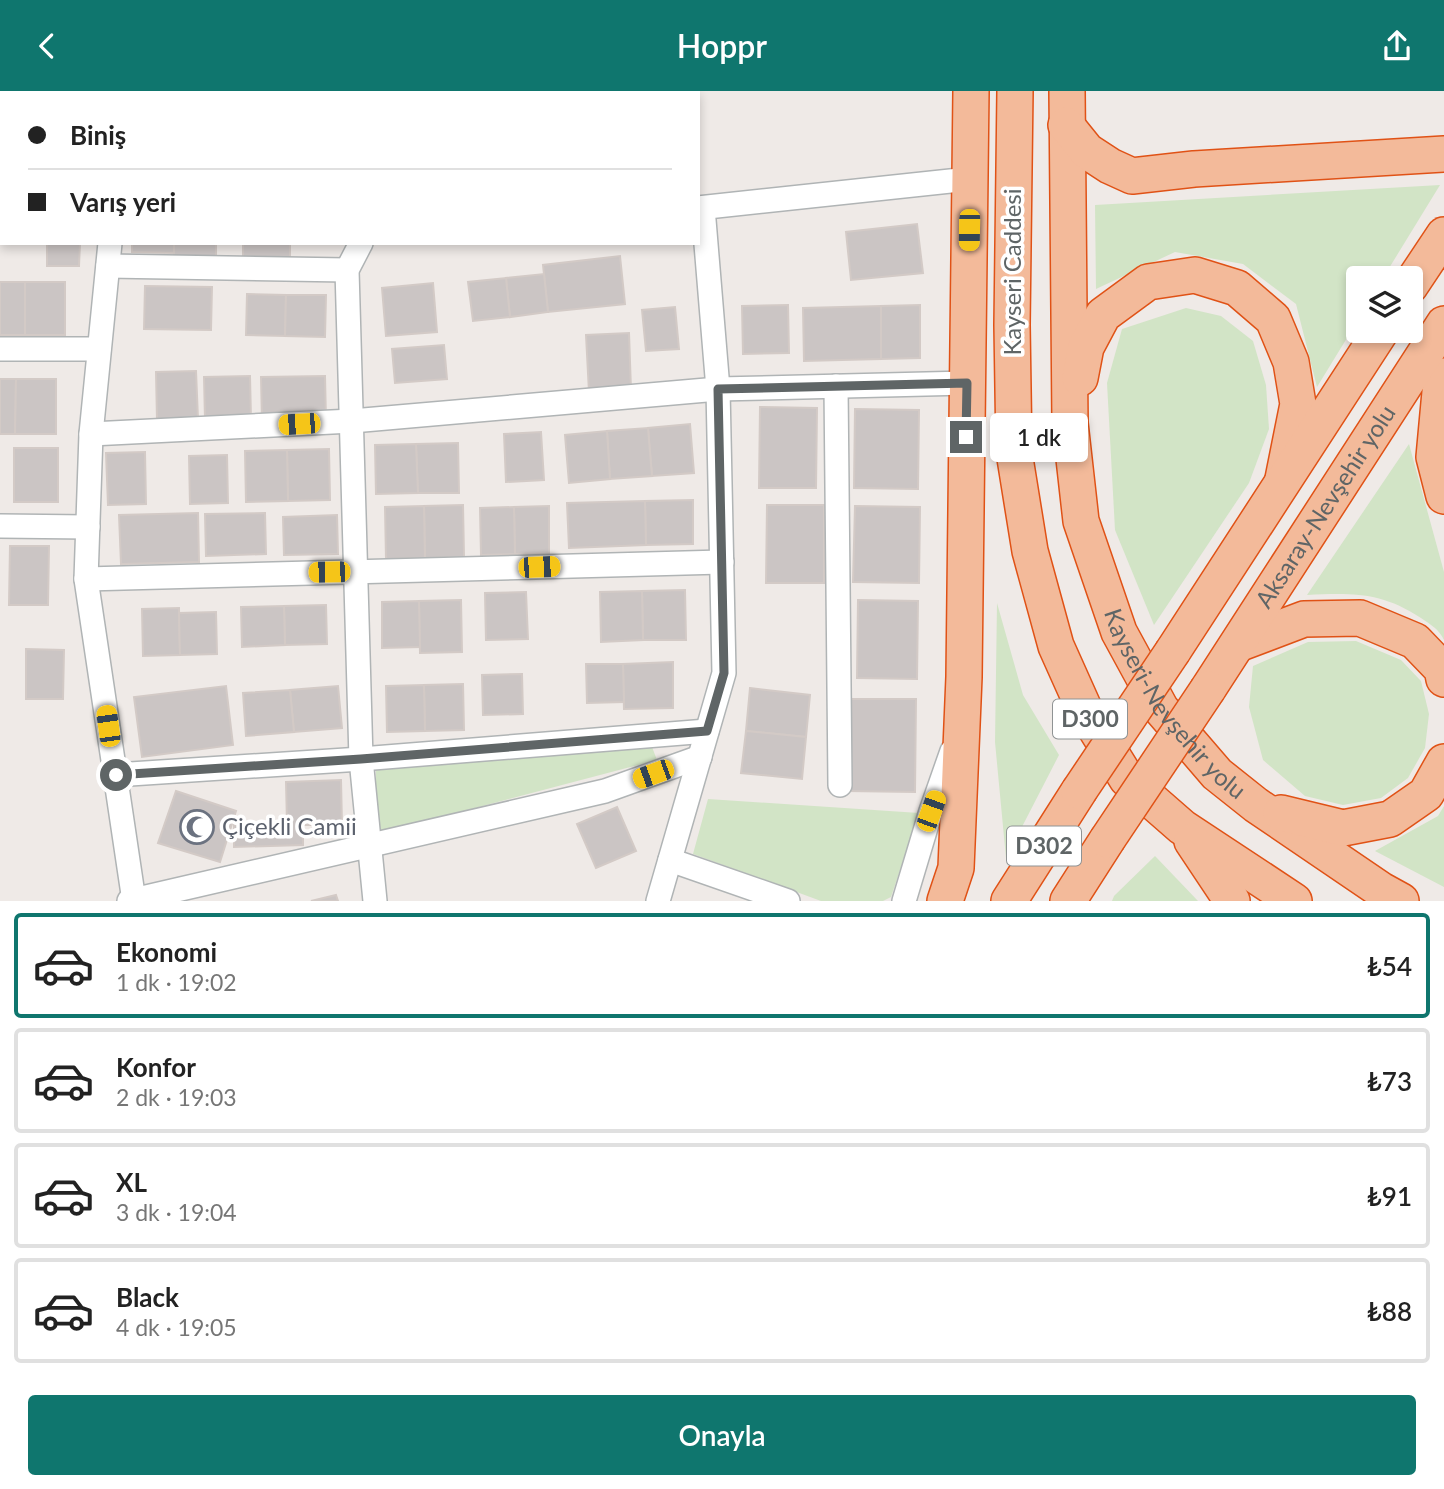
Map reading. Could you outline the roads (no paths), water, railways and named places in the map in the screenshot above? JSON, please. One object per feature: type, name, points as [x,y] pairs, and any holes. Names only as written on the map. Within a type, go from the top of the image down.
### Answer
[{"type":"highway","points":[[946,901],[956,868],[962,725],[971,91]]},
{"type":"highway","name":"Kayseri Caddesi","points":[[1015,91],[1012,325],[1014,452],[1030,551],[1061,657],[1086,713],[1127,779],[1182,827]]},
{"type":"highway","points":[[1066,108],[1087,151],[1132,176],[1194,169],[1444,153]]},
{"type":"highway","points":[[1066,108],[1070,422]]},
{"type":"highway","points":[[1423,266],[1444,235]]},
{"type":"highway","points":[[1070,422],[1086,347],[1103,315],[1148,282],[1195,275],[1237,288],[1273,319],[1291,362],[1298,404],[1283,479]]},
{"type":"highway","name":"Aksaray-Nevşehir yolu","points":[[1070,899],[1444,324]]},
{"type":"highway","name":"Aksaray-Nevşehir yolu","points":[[1079,791],[1373,343]]},
{"type":"highway","points":[[1444,376],[1434,457],[1444,496]]},
{"type":"highway","name":"Kayseri-Nevşehir yolu","points":[[1070,422],[1081,521],[1119,632],[1161,709],[1217,774],[1256,805],[1401,901]]},
{"type":"highway","points":[[1238,644],[1304,619],[1360,618],[1415,641],[1442,669],[1444,679]]},
{"type":"highway","points":[[1256,805],[1343,828],[1390,819],[1426,794],[1444,762]]},
{"type":"highway","name":"D302","points":[[1009,901],[1079,791]]},
{"type":"highway","points":[[1182,827],[1232,901]]},
{"type":"highway","name":"D300","points":[[1182,827],[1294,901]]},
{"type":"street","points":[[658,901],[724,673],[718,389],[700,208],[970,179]]},
{"type":"street","points":[[360,245],[347,270],[361,759],[376,901]]},
{"type":"street","points":[[347,270],[109,255],[91,434],[86,579],[132,901],[605,791],[700,757]]},
{"type":"street","points":[[0,349],[99,349]]},
{"type":"street","points":[[91,434],[352,421],[718,389],[967,383]]},
{"type":"street","points":[[836,386],[840,785]]},
{"type":"street","points":[[0,526],[88,527]]},
{"type":"street","points":[[86,579],[722,562]]},
{"type":"street","points":[[904,901],[931,811],[962,725]]},
{"type":"street","points":[[116,775],[361,759],[707,731]]},
{"type":"street","points":[[670,860],[788,901]]},
{"type":"place","name":"Çiçekli Camii","points":[[197,827]]}]
